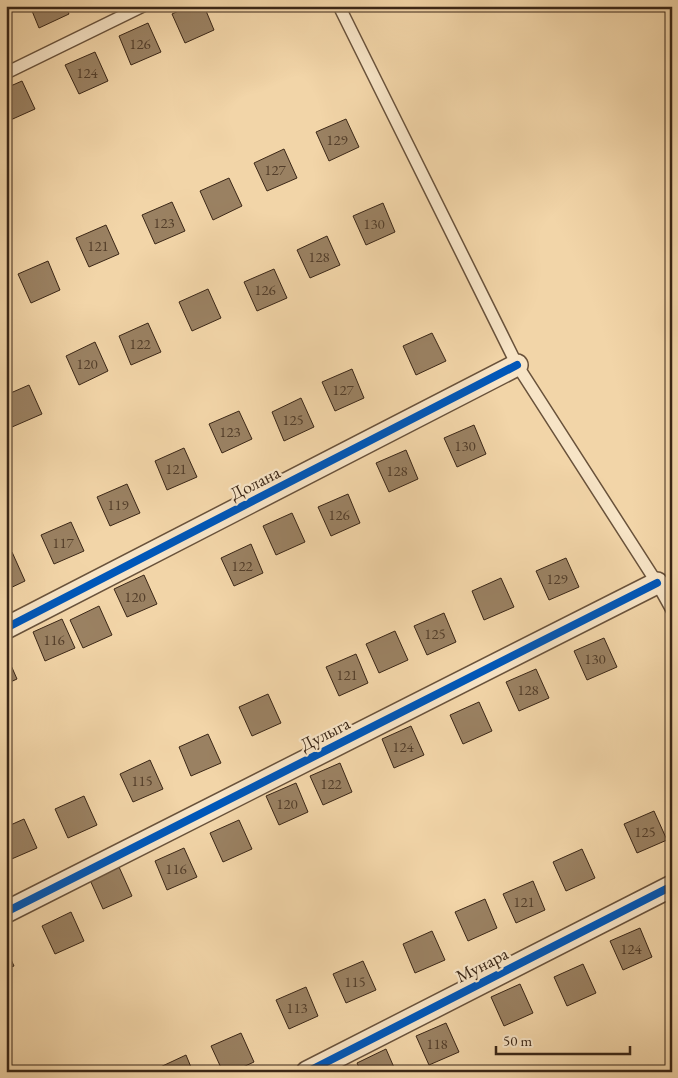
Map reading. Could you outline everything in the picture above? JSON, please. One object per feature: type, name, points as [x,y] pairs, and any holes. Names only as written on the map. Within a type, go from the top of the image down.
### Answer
[{"type":"street","name":"Долана","points":[[6,628],[517,365]]},
{"type":"street","name":"Дулыга","points":[[6,912],[657,583]]},
{"type":"street","name":"Мунара","points":[[307,1072],[672,886]]},
{"type":"lane","points":[[6,73],[144,6]]},
{"type":"lane","points":[[339,6],[517,365],[657,583],[672,610]]},
{"type":"building","points":[[30,6],[65,6],[69,14],[39,28]]},
{"type":"building","points":[[189,6],[204,6],[214,30],[185,43],[172,14]]},
{"type":"building","points":[[148,23],[161,52],[131,65],[119,36]]},
{"type":"building","points":[[95,52],[108,81],[79,94],[65,65]]},
{"type":"building","points":[[22,81],[35,109],[6,122],[6,88]]},
{"type":"building","points":[[346,119],[359,147],[329,161],[316,132]]},
{"type":"building","points":[[284,149],[297,178],[267,191],[254,163]]},
{"type":"building","points":[[229,178],[242,206],[213,220],[200,191]]},
{"type":"building","points":[[172,202],[185,231],[155,244],[142,215]]},
{"type":"building","points":[[383,203],[395,232],[366,245],[353,216]]},
{"type":"building","points":[[106,225],[119,254],[89,267],[76,238]]},
{"type":"building","points":[[327,236],[340,265],[310,278],[297,250]]},
{"type":"building","points":[[48,261],[60,290],[31,303],[18,274]]},
{"type":"building","points":[[274,269],[287,298],[257,311],[244,282]]},
{"type":"building","points":[[208,289],[221,318],[192,331],[179,302]]},
{"type":"building","points":[[148,323],[161,352],[131,365],[119,336]]},
{"type":"building","points":[[432,333],[446,361],[416,375],[403,346]]},
{"type":"building","points":[[95,342],[108,371],[79,385],[66,356]]},
{"type":"building","points":[[352,369],[364,398],[335,411],[322,382]]},
{"type":"building","points":[[29,385],[42,414],[12,427],[6,414],[6,395]]},
{"type":"building","points":[[301,398],[314,427],[284,441],[272,412]]},
{"type":"building","points":[[239,411],[252,439],[222,453],[209,424]]},
{"type":"building","points":[[474,425],[486,454],[457,467],[444,438]]},
{"type":"building","points":[[184,448],[197,477],[167,490],[155,461]]},
{"type":"building","points":[[406,450],[418,479],[389,492],[376,463]]},
{"type":"building","points":[[127,484],[140,513],[110,526],[97,497]]},
{"type":"building","points":[[348,494],[360,523],[331,536],[318,507]]},
{"type":"building","points":[[292,513],[305,542],[276,555],[263,526]]},
{"type":"building","points":[[71,522],[84,551],[54,564],[41,535]]},
{"type":"building","points":[[251,544],[263,573],[234,586],[221,558]]},
{"type":"building","points":[[12,552],[25,581],[6,590],[6,555]]},
{"type":"building","points":[[566,558],[579,587],[549,600],[536,571]]},
{"type":"building","points":[[144,575],[157,604],[127,617],[114,589]]},
{"type":"building","points":[[501,578],[514,607],[484,620],[472,591]]},
{"type":"building","points":[[99,606],[112,635],[83,648],[70,620]]},
{"type":"building","points":[[444,613],[456,642],[427,655],[414,626]]},
{"type":"building","points":[[62,619],[75,648],[45,661],[33,632]]},
{"type":"building","points":[[395,631],[408,660],[379,673],[366,644]]},
{"type":"building","points":[[604,638],[617,667],[587,680],[574,651]]},
{"type":"building","points":[[6,654],[17,679],[6,684]]},
{"type":"building","points":[[356,654],[368,683],[339,696],[326,667]]},
{"type":"building","points":[[536,669],[549,698],[519,711],[506,682]]},
{"type":"building","points":[[268,694],[281,723],[252,736],[239,707]]},
{"type":"building","points":[[479,702],[492,731],[463,744],[450,715]]},
{"type":"building","points":[[411,726],[424,755],[394,768],[382,739]]},
{"type":"building","points":[[208,734],[221,763],[191,776],[179,747]]},
{"type":"building","points":[[150,760],[163,789],[133,802],[120,774]]},
{"type":"building","points":[[340,763],[352,792],[323,805],[310,776]]},
{"type":"building","points":[[296,783],[308,812],[279,825],[266,796]]},
{"type":"building","points":[[84,796],[97,825],[68,838],[55,809]]},
{"type":"building","points":[[654,811],[667,840],[637,853],[624,824]]},
{"type":"building","points":[[24,819],[37,848],[7,861],[6,827]]},
{"type":"building","points":[[239,820],[252,849],[223,862],[210,833]]},
{"type":"building","points":[[184,848],[197,877],[167,890],[155,861]]},
{"type":"building","points":[[582,849],[595,878],[566,891],[553,862]]},
{"type":"building","points":[[119,867],[132,896],[103,909],[90,880]]},
{"type":"building","points":[[533,881],[545,910],[516,923],[503,894]]},
{"type":"building","points":[[485,899],[497,928],[468,941],[455,912]]},
{"type":"building","points":[[71,912],[84,941],[55,954],[42,926]]},
{"type":"building","points":[[640,928],[652,957],[623,970],[610,941]]},
{"type":"building","points":[[432,931],[445,960],[415,973],[403,944]]},
{"type":"building","points":[[6,949],[14,966],[6,969]]},
{"type":"building","points":[[363,961],[376,990],[346,1003],[333,974]]},
{"type":"building","points":[[583,964],[596,993],[567,1006],[554,977]]},
{"type":"building","points":[[520,984],[533,1013],[504,1026],[491,997]]},
{"type":"building","points":[[306,987],[318,1016],[289,1029],[276,1000]]},
{"type":"building","points":[[446,1023],[459,1052],[429,1065],[416,1036]]},
{"type":"building","points":[[241,1033],[254,1062],[232,1072],[223,1072],[211,1046]]},
{"type":"building","points":[[386,1049],[396,1072],[361,1072],[357,1063]]},
{"type":"building","points":[[186,1055],[193,1072],[157,1072],[156,1069]]},
{"type":"cycle path","points":[[6,628],[517,365]]},
{"type":"cycle path","points":[[6,912],[657,583]]},
{"type":"cycle path","points":[[307,1072],[672,886]]}]
